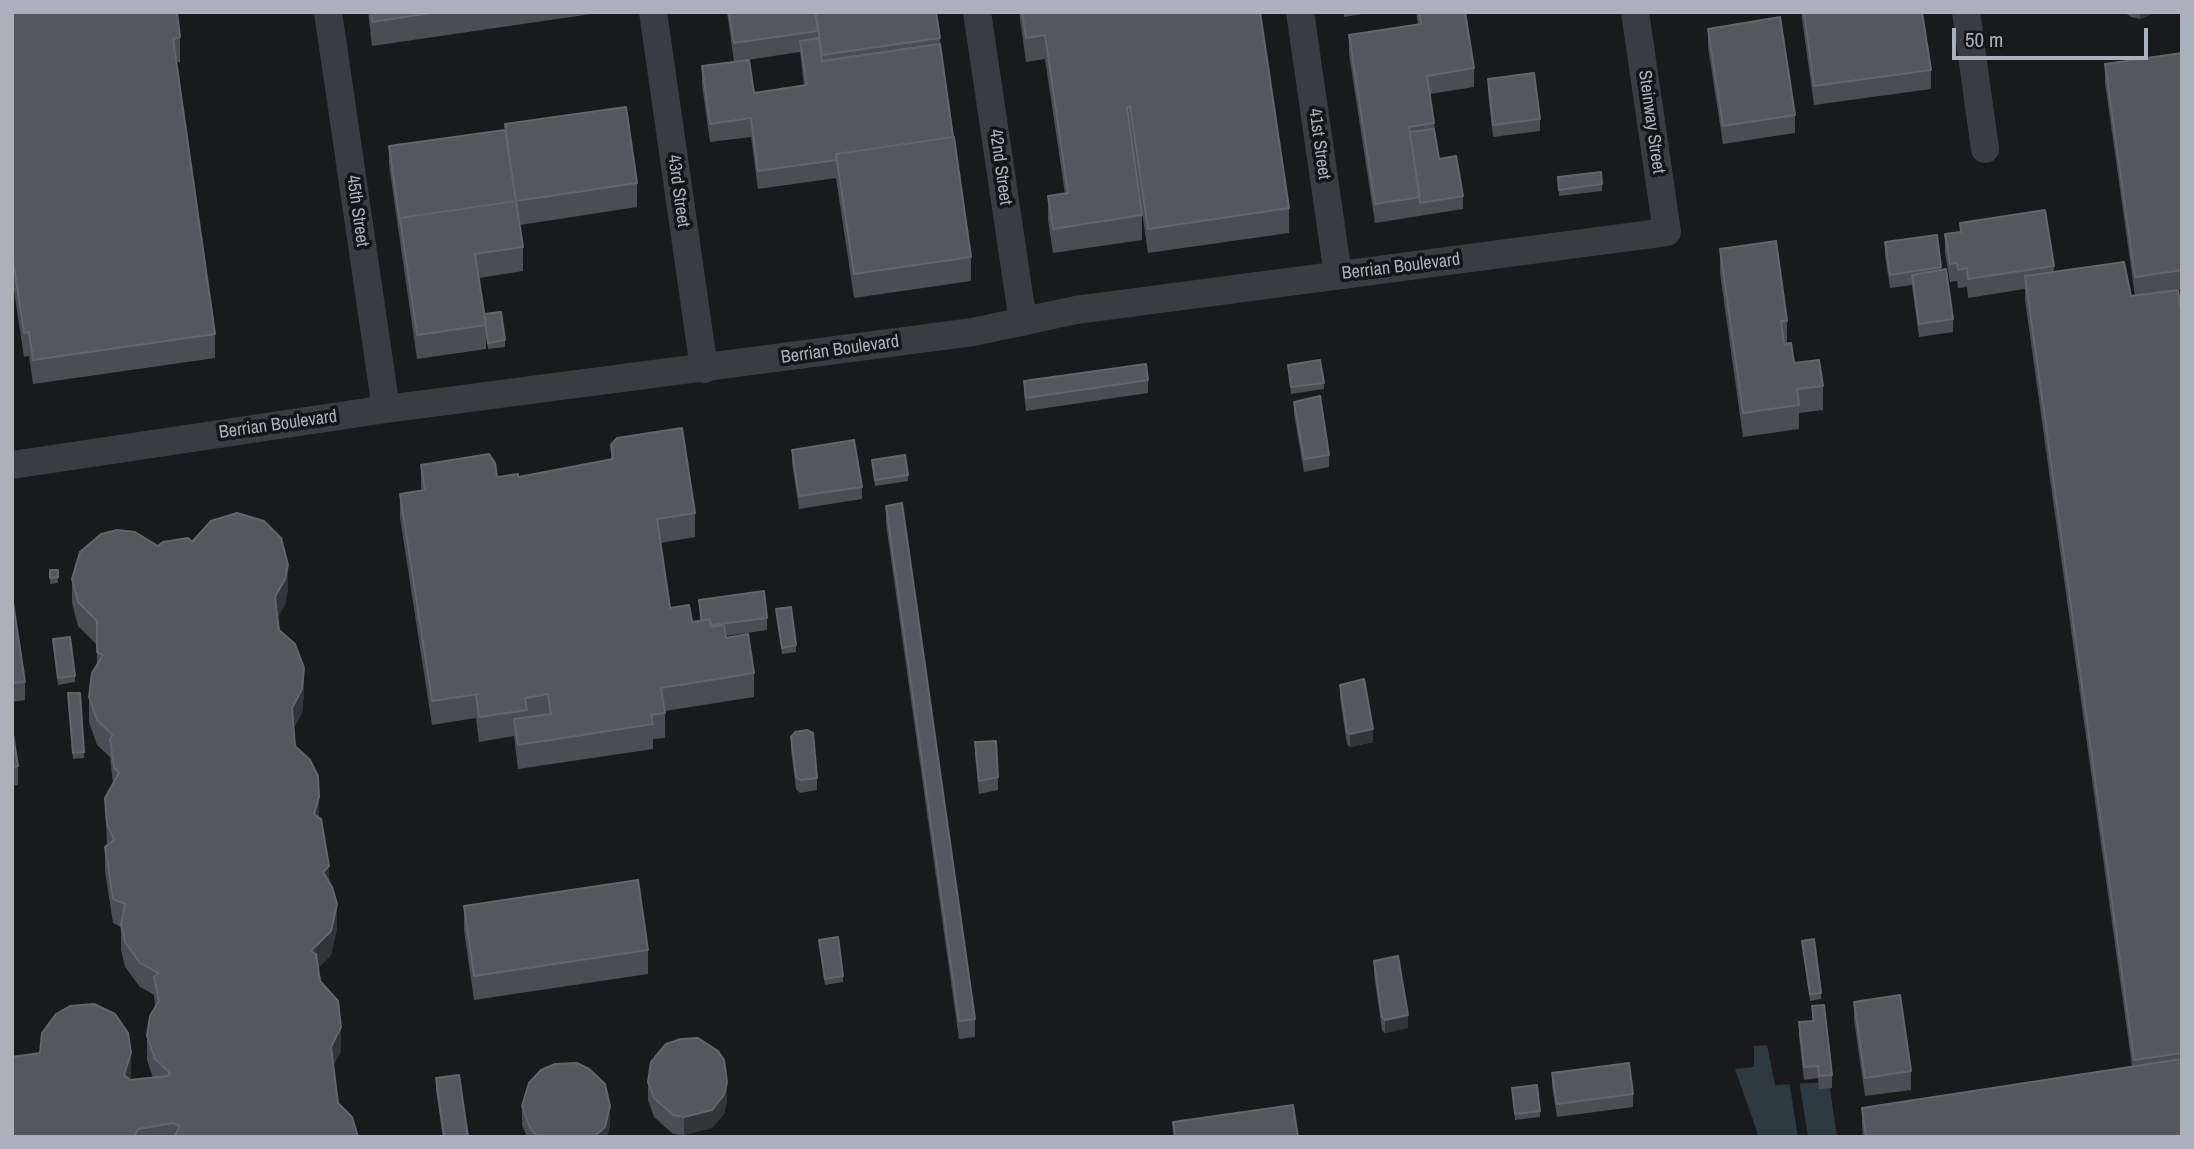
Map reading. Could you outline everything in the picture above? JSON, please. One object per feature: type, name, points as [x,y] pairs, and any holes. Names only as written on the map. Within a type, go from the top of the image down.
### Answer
[{"type":"street","name":"45th Street","points":[[328,12],[386,409]]},
{"type":"street","name":"43rd Street","points":[[653,12],[704,369]]},
{"type":"street","name":"42nd Street","points":[[977,12],[1023,322]]},
{"type":"street","name":"41st Street","points":[[1300,12],[1338,275]]},
{"type":"street","name":"Steinway Street","points":[[1636,12],[1667,232]]},
{"type":"street","points":[[1966,12],[1985,149]]},
{"type":"street","name":"Berrian Boulevard","points":[[12,465],[386,409],[973,332],[1076,310],[1667,232]]},
{"type":"shaded area","points":[[1767,1045],[1775,1085],[1829,1082],[1837,1137],[1759,1137],[1735,1069],[1754,1067],[1754,1046]]},
{"type":"pier","points":[[1799,1080],[1808,1137],[1798,1137],[1789,1081]]},
{"type":"building","points":[[12,12],[177,12],[180,37],[173,39],[215,334],[33,360],[29,332],[24,333],[12,254]]},
{"type":"building","points":[[371,12],[437,12],[372,22]]},
{"type":"building","points":[[729,12],[815,12],[818,31],[734,43]]},
{"type":"building","points":[[816,12],[936,12],[940,38],[822,55]]},
{"type":"building","points":[[1022,12],[1260,12],[1289,208],[1148,229],[1130,106],[1127,107],[1142,215],[1053,229],[1048,196],[1068,193],[1045,35],[1026,38]]},
{"type":"building","points":[[1419,12],[1465,12],[1474,68],[1427,76],[1434,123],[1409,127],[1420,197],[1375,204],[1349,35],[1421,24]]},
{"type":"building","points":[[1804,12],[1922,12],[1931,70],[1814,86]]},
{"type":"building","points":[[1780,17],[1795,115],[1723,126],[1708,29]]},
{"type":"building","points":[[819,38],[822,61],[940,44],[953,137],[836,154],[836,160],[758,171],[751,118],[710,124],[702,66],[749,60],[754,93],[807,85],[800,41]]},
{"type":"building","points":[[2182,53],[2182,270],[2135,277],[2105,64]]},
{"type":"building","points":[[1534,73],[1540,119],[1493,125],[1488,79]]},
{"type":"building","points":[[626,107],[637,183],[516,201],[505,124]]},
{"type":"building","points":[[1434,129],[1439,159],[1456,156],[1463,196],[1420,203],[1410,132]]},
{"type":"building","points":[[505,130],[516,201],[400,218],[400,223],[389,146]]},
{"type":"building","points":[[954,137],[971,257],[854,274],[836,154]]},
{"type":"building","points":[[1601,172],[1602,184],[1559,190],[1558,177]]},
{"type":"building","points":[[516,201],[523,247],[475,254],[486,325],[417,335],[400,218]]},
{"type":"building","points":[[2045,210],[2054,266],[1968,279],[1967,268],[1958,270],[1957,263],[1950,264],[1945,234],[1961,232],[1960,223]]},
{"type":"building","points":[[1937,235],[1941,267],[1890,275],[1885,242]]},
{"type":"building","points":[[1776,241],[1787,321],[1781,321],[1784,344],[1791,343],[1794,363],[1819,360],[1823,386],[1797,389],[1799,405],[1743,413],[1720,249]]},
{"type":"building","points":[[2124,262],[2131,296],[2178,290],[2182,320],[2182,1053],[2134,1060],[2025,276]]},
{"type":"building","points":[[1946,269],[1953,319],[1919,324],[1912,275]]},
{"type":"building","points":[[501,312],[505,340],[488,343],[484,314]]},
{"type":"building","points":[[1320,360],[1324,383],[1291,387],[1288,365]]},
{"type":"building","points":[[1146,364],[1148,380],[1026,398],[1024,381]]},
{"type":"building","points":[[1320,396],[1329,455],[1304,459],[1294,402]]},
{"type":"building","points":[[682,428],[695,513],[657,519],[670,608],[689,605],[692,622],[710,619],[711,627],[724,625],[726,638],[748,634],[754,673],[661,688],[665,713],[651,715],[653,724],[518,745],[514,719],[551,714],[548,694],[525,698],[527,710],[479,717],[476,696],[479,694],[432,701],[400,494],[425,490],[421,465],[489,454],[495,463],[497,477],[518,474],[518,477],[613,459],[611,445],[617,438]]},
{"type":"building","points":[[854,440],[862,487],[799,496],[792,450]]},
{"type":"building","points":[[905,455],[908,475],[875,480],[872,460]]},
{"type":"building","points":[[902,503],[975,1019],[959,1021],[886,506]]},
{"type":"building","points":[[237,513],[264,521],[281,538],[288,565],[285,579],[275,597],[279,630],[295,644],[304,668],[302,689],[292,708],[295,746],[310,760],[318,776],[319,797],[314,814],[321,819],[329,866],[323,872],[332,887],[337,904],[331,931],[311,951],[316,954],[320,981],[338,1001],[341,1027],[331,1047],[338,1103],[352,1117],[358,1137],[174,1137],[180,1126],[173,1123],[138,1129],[134,1137],[12,1137],[12,1057],[40,1053],[42,1033],[56,1014],[70,1006],[94,1004],[115,1014],[128,1033],[131,1053],[124,1075],[130,1080],[168,1076],[170,1073],[155,1059],[147,1036],[150,1016],[159,1001],[154,977],[158,973],[140,963],[125,942],[121,925],[125,904],[113,899],[105,847],[114,840],[107,824],[105,798],[119,773],[114,767],[110,739],[113,735],[97,720],[89,697],[92,673],[103,655],[97,652],[97,621],[78,602],[72,579],[80,552],[101,534],[117,530],[135,532],[158,546],[163,542],[188,538],[192,542],[211,521]]},
{"type":"building","points":[[50,570],[58,570],[58,577],[50,578]]},
{"type":"building","points":[[764,591],[767,618],[711,625],[710,619],[702,621],[699,600]]},
{"type":"building","points":[[12,596],[25,682],[12,683]]},
{"type":"building","points":[[791,607],[796,645],[782,648],[776,609]]},
{"type":"building","points":[[70,637],[75,676],[58,678],[53,639]]},
{"type":"building","points":[[1364,679],[1373,729],[1350,734],[1347,732],[1340,685]]},
{"type":"building","points":[[68,693],[80,693],[84,752],[73,753]]},
{"type":"building","points":[[12,728],[18,766],[12,767]]},
{"type":"building","points":[[807,730],[813,733],[817,778],[800,780],[796,777],[791,737],[795,732]]},
{"type":"building","points":[[996,741],[998,777],[979,781],[975,742]]},
{"type":"building","points":[[638,880],[648,950],[474,976],[464,906]]},
{"type":"building","points":[[838,937],[843,976],[825,979],[819,940]]},
{"type":"building","points":[[1814,939],[1821,993],[1810,994],[1802,941]]},
{"type":"building","points":[[1398,956],[1408,1015],[1385,1020],[1382,1017],[1374,961]]},
{"type":"building","points":[[1900,995],[1911,1071],[1865,1078],[1854,1002]]},
{"type":"building","points":[[1824,1005],[1832,1075],[1819,1076],[1818,1066],[1804,1067],[1799,1022],[1814,1021],[1812,1006]]},
{"type":"building","points":[[698,1038],[718,1051],[724,1060],[727,1082],[724,1095],[712,1110],[684,1117],[673,1115],[654,1098],[648,1082],[651,1062],[666,1044],[681,1039]]},
{"type":"building","points":[[2182,1059],[2182,1137],[1866,1137],[1862,1108]]},
{"type":"building","points":[[577,1063],[589,1069],[605,1084],[610,1106],[605,1127],[594,1137],[538,1137],[530,1128],[522,1106],[529,1083],[541,1070],[555,1064]]},
{"type":"building","points":[[1629,1063],[1633,1094],[1557,1104],[1552,1073]]},
{"type":"building","points":[[459,1075],[468,1137],[444,1137],[436,1078]]},
{"type":"building","points":[[1537,1085],[1540,1111],[1515,1114],[1512,1088]]},
{"type":"building","points":[[1293,1105],[1298,1137],[1175,1137],[1173,1122]]}]
